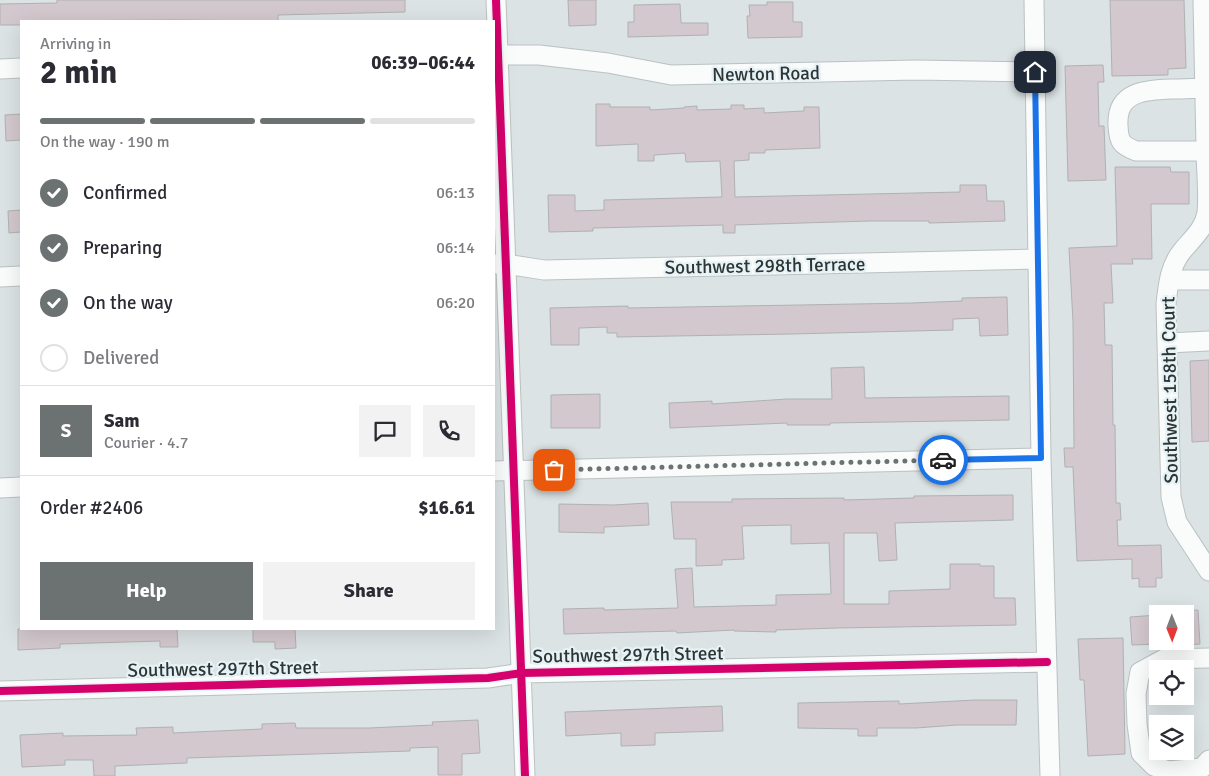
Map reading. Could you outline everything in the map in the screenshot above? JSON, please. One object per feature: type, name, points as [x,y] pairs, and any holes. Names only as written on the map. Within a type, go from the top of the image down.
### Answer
[{"type":"street","points":[[496,0],[500,264],[514,470],[525,776]]},
{"type":"street","points":[[1034,0],[1041,458],[1050,776]]},
{"type":"street","name":"Southwest 158th Court","points":[[1203,0],[1207,88],[1208,196],[1205,222],[1176,260],[1166,304],[1170,484],[1173,509],[1183,534],[1209,571]]},
{"type":"street","name":"Newton Road","points":[[496,55],[540,55],[608,63],[671,74],[916,70],[1035,72]]},
{"type":"street","points":[[0,69],[20,68]]},
{"type":"street","points":[[1207,88],[1145,90],[1126,99],[1121,108],[1118,121],[1119,138],[1126,147],[1136,151],[1207,151]]},
{"type":"street","name":"Southwest 298th Terrace","points":[[500,264],[544,270],[1038,259]]},
{"type":"street","points":[[0,277],[20,276]]},
{"type":"street","points":[[1170,280],[1209,280]]},
{"type":"street","points":[[1168,343],[1209,342]]},
{"type":"street","points":[[495,471],[1041,458]]},
{"type":"street","points":[[0,488],[20,487]]},
{"type":"street","points":[[1209,658],[1164,660],[1140,672],[1136,694],[1137,724],[1141,753],[1154,766],[1168,771],[1202,768],[1209,760]]},
{"type":"street","name":"Southwest 297th Street","points":[[0,690],[488,678],[522,673],[1047,662]]},
{"type":"building","points":[[57,0],[405,0],[405,12],[278,15],[278,20],[20,20],[20,25],[0,25],[0,4],[57,3]]},
{"type":"building","points":[[568,0],[596,0],[596,25],[569,26]]},
{"type":"building","points":[[1110,0],[1184,0],[1186,68],[1168,69],[1168,75],[1112,76]]},
{"type":"building","points":[[767,2],[793,2],[793,22],[802,22],[802,37],[748,38],[747,16],[750,16],[749,5],[767,5]]},
{"type":"building","points":[[680,4],[681,23],[708,23],[708,35],[628,37],[628,22],[634,22],[634,5]]},
{"type":"building","points":[[1103,65],[1104,82],[1098,82],[1099,126],[1104,126],[1106,180],[1068,181],[1065,66]]},
{"type":"building","points":[[596,104],[610,104],[610,107],[650,107],[650,110],[697,106],[697,110],[731,109],[731,105],[744,105],[744,109],[764,108],[764,113],[804,111],[804,107],[819,107],[820,148],[765,150],[765,153],[749,153],[749,160],[734,161],[735,197],[960,192],[960,185],[986,185],[987,201],[1004,201],[1005,221],[929,223],[929,221],[870,221],[735,225],[735,233],[723,233],[723,225],[593,228],[593,231],[549,232],[548,195],[575,195],[575,211],[604,210],[604,200],[722,197],[720,161],[686,162],[685,153],[654,155],[654,161],[638,161],[638,144],[596,146]]},
{"type":"building","points":[[20,114],[20,140],[6,141],[5,115]]},
{"type":"building","points":[[1115,167],[1170,167],[1171,172],[1189,172],[1189,204],[1151,204],[1152,259],[1132,259],[1133,264],[1111,264],[1113,303],[1104,303],[1105,345],[1112,345],[1116,503],[1120,503],[1121,520],[1117,520],[1118,546],[1161,545],[1162,578],[1156,578],[1156,587],[1139,587],[1139,578],[1132,579],[1132,559],[1077,561],[1073,467],[1065,467],[1064,448],[1074,448],[1073,322],[1069,248],[1117,246]]},
{"type":"building","points":[[20,210],[20,232],[9,233],[8,211]]},
{"type":"building","points":[[1007,297],[1008,335],[980,336],[979,318],[953,319],[953,330],[617,337],[617,333],[607,333],[607,327],[579,328],[579,345],[551,345],[550,308],[912,303],[962,301],[962,298]]},
{"type":"building","points":[[1209,360],[1209,441],[1192,442],[1190,361]]},
{"type":"building","points":[[864,367],[865,398],[1009,396],[1009,420],[830,423],[830,425],[787,425],[787,423],[670,428],[669,403],[712,401],[712,404],[787,399],[832,399],[831,368]]},
{"type":"building","points":[[600,394],[600,428],[551,428],[551,395]]},
{"type":"building","points":[[1013,495],[1013,520],[895,523],[897,560],[879,561],[877,533],[844,533],[844,604],[889,604],[889,591],[950,589],[950,564],[980,564],[980,566],[994,566],[994,598],[1015,598],[1016,625],[837,628],[776,630],[776,632],[734,630],[677,633],[676,631],[564,634],[563,609],[678,608],[675,569],[692,568],[694,607],[776,605],[776,595],[831,594],[829,543],[791,544],[791,525],[742,526],[744,559],[722,560],[722,565],[696,566],[696,539],[674,539],[671,502],[732,502],[732,499],[844,498],[844,500],[914,498],[914,496]]},
{"type":"building","points":[[648,503],[649,525],[604,527],[604,533],[559,532],[559,504],[613,505]]},
{"type":"building","points":[[1194,610],[1198,610],[1200,644],[1194,644]]},
{"type":"building","points":[[1149,616],[1149,644],[1132,645],[1130,617]]},
{"type":"building","points":[[18,629],[177,630],[178,647],[160,647],[160,641],[60,644],[60,648],[18,650]]},
{"type":"building","points":[[253,630],[295,630],[296,648],[275,649],[275,642],[253,642]]},
{"type":"building","points":[[1123,638],[1125,754],[1088,756],[1084,680],[1080,680],[1078,639]]},
{"type":"building","points":[[1017,700],[1016,725],[877,728],[877,736],[858,736],[858,729],[798,728],[798,703],[899,701],[899,704]]},
{"type":"building","points":[[722,706],[723,731],[655,733],[655,745],[621,746],[621,733],[566,736],[565,712]]},
{"type":"building","points":[[478,720],[480,753],[462,754],[462,775],[438,775],[438,747],[410,748],[410,751],[187,758],[187,763],[115,766],[115,776],[94,776],[93,760],[65,760],[65,765],[22,767],[20,735],[63,733],[63,736],[137,735],[136,728],[173,727],[173,733],[262,729],[262,724],[295,723],[296,728],[369,728],[433,725],[432,722]]},
{"type":"cycle path","points":[[496,0],[525,776]]},
{"type":"cycle path","points":[[0,691],[488,678],[522,673],[1047,662]]},
{"type":"way so far","points":[[554,470],[943,460]]},
{"type":"route","points":[[943,460],[1041,458],[1035,72]]}]
